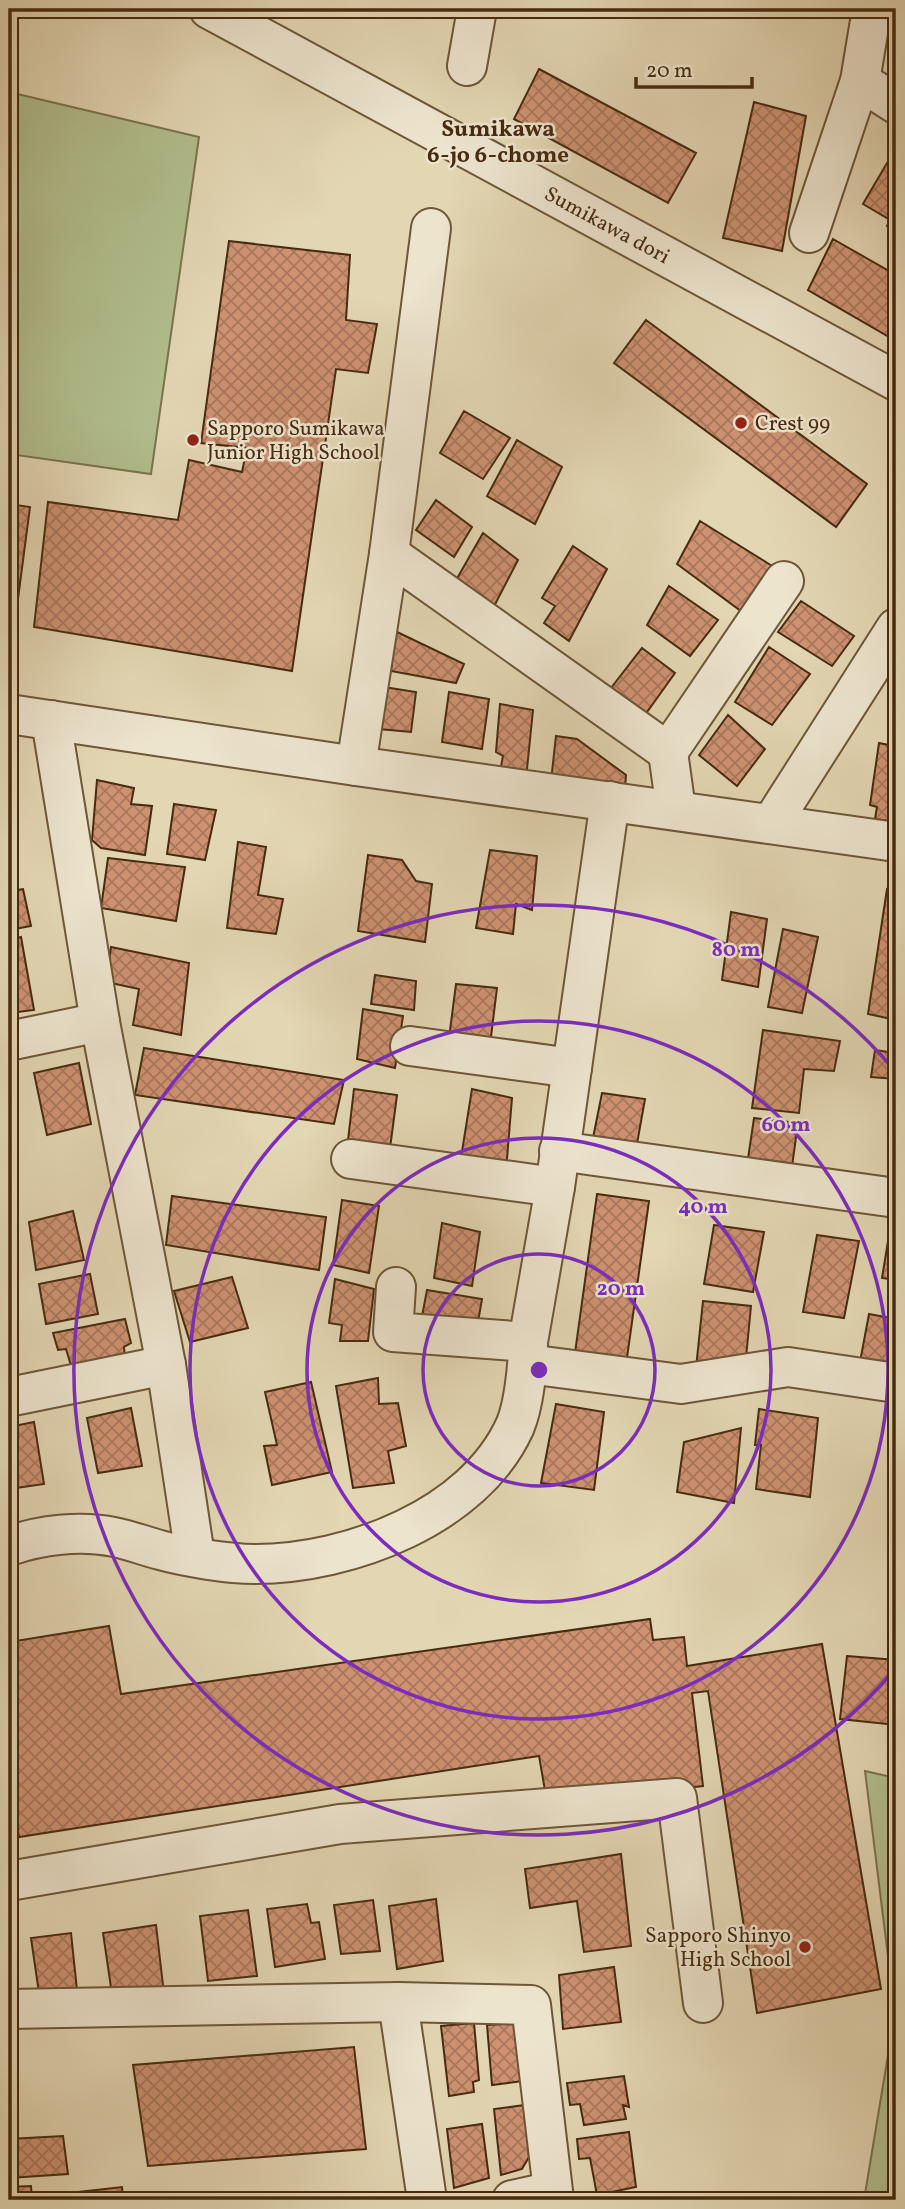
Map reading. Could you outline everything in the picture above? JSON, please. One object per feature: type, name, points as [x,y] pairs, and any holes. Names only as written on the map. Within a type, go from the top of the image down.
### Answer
[{"type":"street","name":"Sumikawa dori","points":[[209,9],[896,381]]},
{"type":"street","points":[[467,66],[477,9]]},
{"type":"street","points":[[809,233],[860,81],[872,9]]},
{"type":"street","points":[[860,81],[896,104]]},
{"type":"street","points":[[356,766],[389,554],[431,228]]},
{"type":"street","points":[[389,554],[668,752]]},
{"type":"street","points":[[676,810],[668,752],[785,581]]},
{"type":"street","points":[[771,824],[896,628]]},
{"type":"street","points":[[9,714],[896,842]]},
{"type":"street","points":[[51,720],[100,1022],[166,1365],[195,1556]]},
{"type":"street","points":[[9,1546],[27,1539],[88,1533],[115,1537],[163,1551],[253,1564],[320,1559],[360,1547],[412,1525],[466,1490],[498,1456],[516,1424],[557,1169],[610,801]]},
{"type":"street","points":[[9,1041],[100,1022]]},
{"type":"street","points":[[410,1046],[572,1068]]},
{"type":"street","points":[[351,1159],[557,1169],[896,1198]]},
{"type":"street","points":[[396,1287],[393,1332],[528,1353],[681,1384],[788,1367],[896,1383]]},
{"type":"street","points":[[9,1397],[166,1365]]},
{"type":"street","points":[[9,1881],[341,1824],[677,1798],[703,2003]]},
{"type":"street","points":[[9,2009],[398,2002],[531,2005],[554,2191],[512,2200]]},
{"type":"street","points":[[398,2002],[427,2200]]},
{"type":"green space","points":[[9,92],[199,137],[151,474],[9,454]]},
{"type":"green space","points":[[865,1771],[896,1778],[896,2200],[864,2200],[895,2013]]},
{"type":"building","points":[[539,69],[696,153],[668,203],[514,119]]},
{"type":"building","points":[[754,102],[806,116],[782,251],[723,238]]},
{"type":"building","points":[[887,163],[896,168],[896,233],[887,226],[890,220],[863,204]]},
{"type":"building","points":[[833,239],[896,275],[896,341],[808,290]]},
{"type":"building","points":[[229,241],[350,255],[346,320],[377,324],[368,373],[336,369],[292,671],[34,627],[48,502],[178,520],[189,460],[242,472],[247,448],[201,443]]},
{"type":"building","name":"Crest 99","points":[[646,320],[867,484],[836,527],[614,363]]},
{"type":"building","points":[[464,411],[510,438],[483,479],[440,453]]},
{"type":"building","points":[[517,440],[562,467],[535,524],[487,496]]},
{"type":"building","points":[[436,500],[472,527],[454,557],[416,530]]},
{"type":"building","points":[[9,504],[30,507],[13,637],[9,636]]},
{"type":"building","points":[[700,521],[777,569],[749,617],[677,564]]},
{"type":"building","points":[[483,533],[518,560],[489,616],[451,589]]},
{"type":"building","points":[[573,546],[607,569],[569,641],[544,623],[555,606],[542,598]]},
{"type":"building","points":[[669,586],[718,620],[690,656],[647,625]]},
{"type":"building","points":[[801,601],[854,636],[832,666],[778,632]]},
{"type":"building","points":[[395,631],[464,664],[456,683],[391,671]]},
{"type":"building","points":[[769,647],[810,674],[772,725],[735,702]]},
{"type":"building","points":[[642,648],[675,673],[637,726],[604,697]]},
{"type":"building","points":[[384,687],[416,692],[411,732],[379,729]]},
{"type":"building","points":[[449,692],[489,699],[482,749],[442,742]]},
{"type":"building","points":[[500,704],[533,710],[526,779],[499,777],[503,756],[496,752]]},
{"type":"building","points":[[728,715],[765,749],[737,786],[699,755]]},
{"type":"building","points":[[896,735],[896,822],[875,819],[877,807],[870,805],[879,743],[894,746]]},
{"type":"building","points":[[556,736],[577,739],[626,775],[625,789],[551,781]]},
{"type":"building","points":[[97,780],[134,788],[131,804],[152,806],[145,855],[101,848],[92,840]]},
{"type":"building","points":[[174,804],[216,810],[205,860],[167,854]]},
{"type":"building","points":[[238,842],[266,847],[258,895],[283,899],[276,934],[227,928]]},
{"type":"building","points":[[490,850],[537,856],[532,910],[516,904],[513,934],[476,928]]},
{"type":"building","points":[[368,855],[402,860],[416,881],[432,884],[425,942],[358,931]]},
{"type":"building","points":[[108,858],[185,867],[176,921],[101,908]]},
{"type":"building","points":[[23,889],[31,926],[9,930],[9,891]]},
{"type":"building","points":[[887,889],[896,891],[896,1020],[868,1014]]},
{"type":"building","points":[[731,912],[767,919],[758,987],[722,980]]},
{"type":"building","points":[[783,929],[818,937],[802,1013],[768,1007]]},
{"type":"building","points":[[21,937],[34,1010],[9,1013],[9,940]]},
{"type":"building","points":[[111,947],[189,963],[181,1035],[133,1025],[139,989],[106,982]]},
{"type":"building","points":[[375,975],[416,981],[414,1010],[371,1004]]},
{"type":"building","points":[[456,984],[497,988],[489,1053],[448,1046]]},
{"type":"building","points":[[363,1009],[403,1016],[395,1068],[357,1059]]},
{"type":"building","points":[[763,1030],[840,1041],[834,1071],[804,1069],[799,1113],[752,1108]]},
{"type":"building","points":[[144,1048],[344,1080],[334,1124],[135,1095]]},
{"type":"building","points":[[875,1050],[896,1053],[896,1079],[871,1077]]},
{"type":"building","points":[[79,1063],[91,1124],[47,1135],[34,1073]]},
{"type":"building","points":[[354,1089],[397,1095],[389,1156],[347,1149]]},
{"type":"building","points":[[472,1089],[512,1098],[506,1171],[460,1164]]},
{"type":"building","points":[[602,1093],[645,1099],[637,1144],[593,1138]]},
{"type":"building","points":[[754,1118],[798,1123],[790,1181],[746,1172]]},
{"type":"building","points":[[597,1194],[649,1201],[626,1365],[574,1360]]},
{"type":"building","points":[[172,1196],[326,1217],[319,1270],[166,1245]]},
{"type":"building","points":[[342,1200],[379,1206],[369,1273],[333,1265]]},
{"type":"building","points":[[73,1211],[84,1260],[36,1270],[29,1222]]},
{"type":"building","points":[[442,1223],[480,1232],[472,1286],[434,1278]]},
{"type":"building","points":[[714,1225],[764,1232],[753,1292],[704,1284]]},
{"type":"building","points":[[817,1235],[859,1241],[844,1318],[803,1312]]},
{"type":"building","points":[[889,1235],[896,1237],[896,1280],[882,1278]]},
{"type":"building","points":[[90,1274],[98,1314],[46,1324],[39,1284]]},
{"type":"building","points":[[232,1277],[248,1328],[190,1342],[174,1291]]},
{"type":"building","points":[[335,1279],[374,1289],[368,1341],[340,1341],[342,1325],[329,1323]]},
{"type":"building","points":[[427,1290],[482,1299],[474,1345],[419,1332]]},
{"type":"building","points":[[9,1297],[15,1327],[9,1328]]},
{"type":"building","points":[[703,1301],[751,1306],[746,1358],[696,1368]]},
{"type":"building","points":[[869,1314],[896,1319],[896,1368],[860,1362]]},
{"type":"building","points":[[125,1319],[131,1343],[124,1347],[125,1360],[73,1372],[66,1349],[58,1350],[53,1333]]},
{"type":"building","points":[[378,1378],[379,1404],[398,1403],[406,1446],[388,1451],[394,1483],[353,1488],[336,1386]]},
{"type":"building","points":[[311,1382],[332,1472],[272,1485],[264,1446],[277,1445],[265,1392]]},
{"type":"building","points":[[556,1404],[604,1412],[594,1490],[541,1483]]},
{"type":"building","points":[[131,1408],[142,1466],[98,1473],[87,1418]]},
{"type":"building","points":[[759,1409],[818,1418],[810,1497],[756,1489],[761,1445],[755,1445]]},
{"type":"building","points":[[34,1422],[44,1484],[9,1489],[9,1427]]},
{"type":"building","points":[[741,1428],[734,1503],[677,1492],[684,1442]]},
{"type":"building","points":[[650,1619],[653,1640],[684,1637],[687,1666],[822,1644],[881,1989],[757,2013],[708,1691],[692,1693],[703,1786],[547,1802],[539,1756],[19,1837],[9,1786],[9,1642],[109,1626],[121,1694]]},
{"type":"building","points":[[847,1656],[896,1660],[896,1725],[840,1719]]},
{"type":"building","points":[[621,1854],[631,1946],[584,1952],[577,1901],[530,1908],[525,1869]]},
{"type":"building","points":[[436,1899],[443,1961],[397,1969],[389,1906]]},
{"type":"building","points":[[373,1900],[380,1951],[341,1954],[334,1905]]},
{"type":"building","points":[[307,1904],[311,1923],[319,1922],[325,1959],[275,1967],[267,1909]]},
{"type":"building","points":[[248,1910],[257,1976],[208,1981],[200,1916]]},
{"type":"building","points":[[156,1925],[164,1994],[113,2001],[103,1933]]},
{"type":"building","points":[[71,1933],[77,1990],[39,1993],[31,1938]]},
{"type":"building","points":[[614,1967],[621,2022],[563,2029],[559,1975]]},
{"type":"building","points":[[474,2023],[479,2080],[473,2082],[474,2092],[449,2096],[441,2026]]},
{"type":"building","points":[[516,2023],[523,2081],[492,2085],[487,2025]]},
{"type":"building","points":[[354,2047],[366,2149],[148,2166],[133,2065]]},
{"type":"building","points":[[624,2076],[629,2107],[623,2105],[626,2119],[584,2125],[580,2104],[570,2105],[567,2083]]},
{"type":"building","points":[[525,2105],[529,2157],[522,2169],[501,2175],[494,2109]]},
{"type":"building","points":[[482,2124],[489,2178],[454,2188],[447,2129]]},
{"type":"building","points":[[629,2132],[636,2187],[597,2195],[590,2158],[579,2159],[577,2139]]},
{"type":"building","points":[[63,2136],[68,2174],[9,2178],[9,2139]]},
{"type":"building","points":[[31,2186],[32,2200],[9,2200],[9,2187]]},
{"type":"building","points":[[122,2187],[123,2200],[71,2200],[70,2193]]},
{"type":"place","name":"Crest 99","points":[[741,423]]},
{"type":"place","name":"Sapporo Sumikawa Junior High School","points":[[193,440]]},
{"type":"place","name":"Sapporo Shinyo High School","points":[[805,1947]]},
{"type":"district","name":"Sumikawa 6-jo 6-chome","points":[[498,141]]}]
